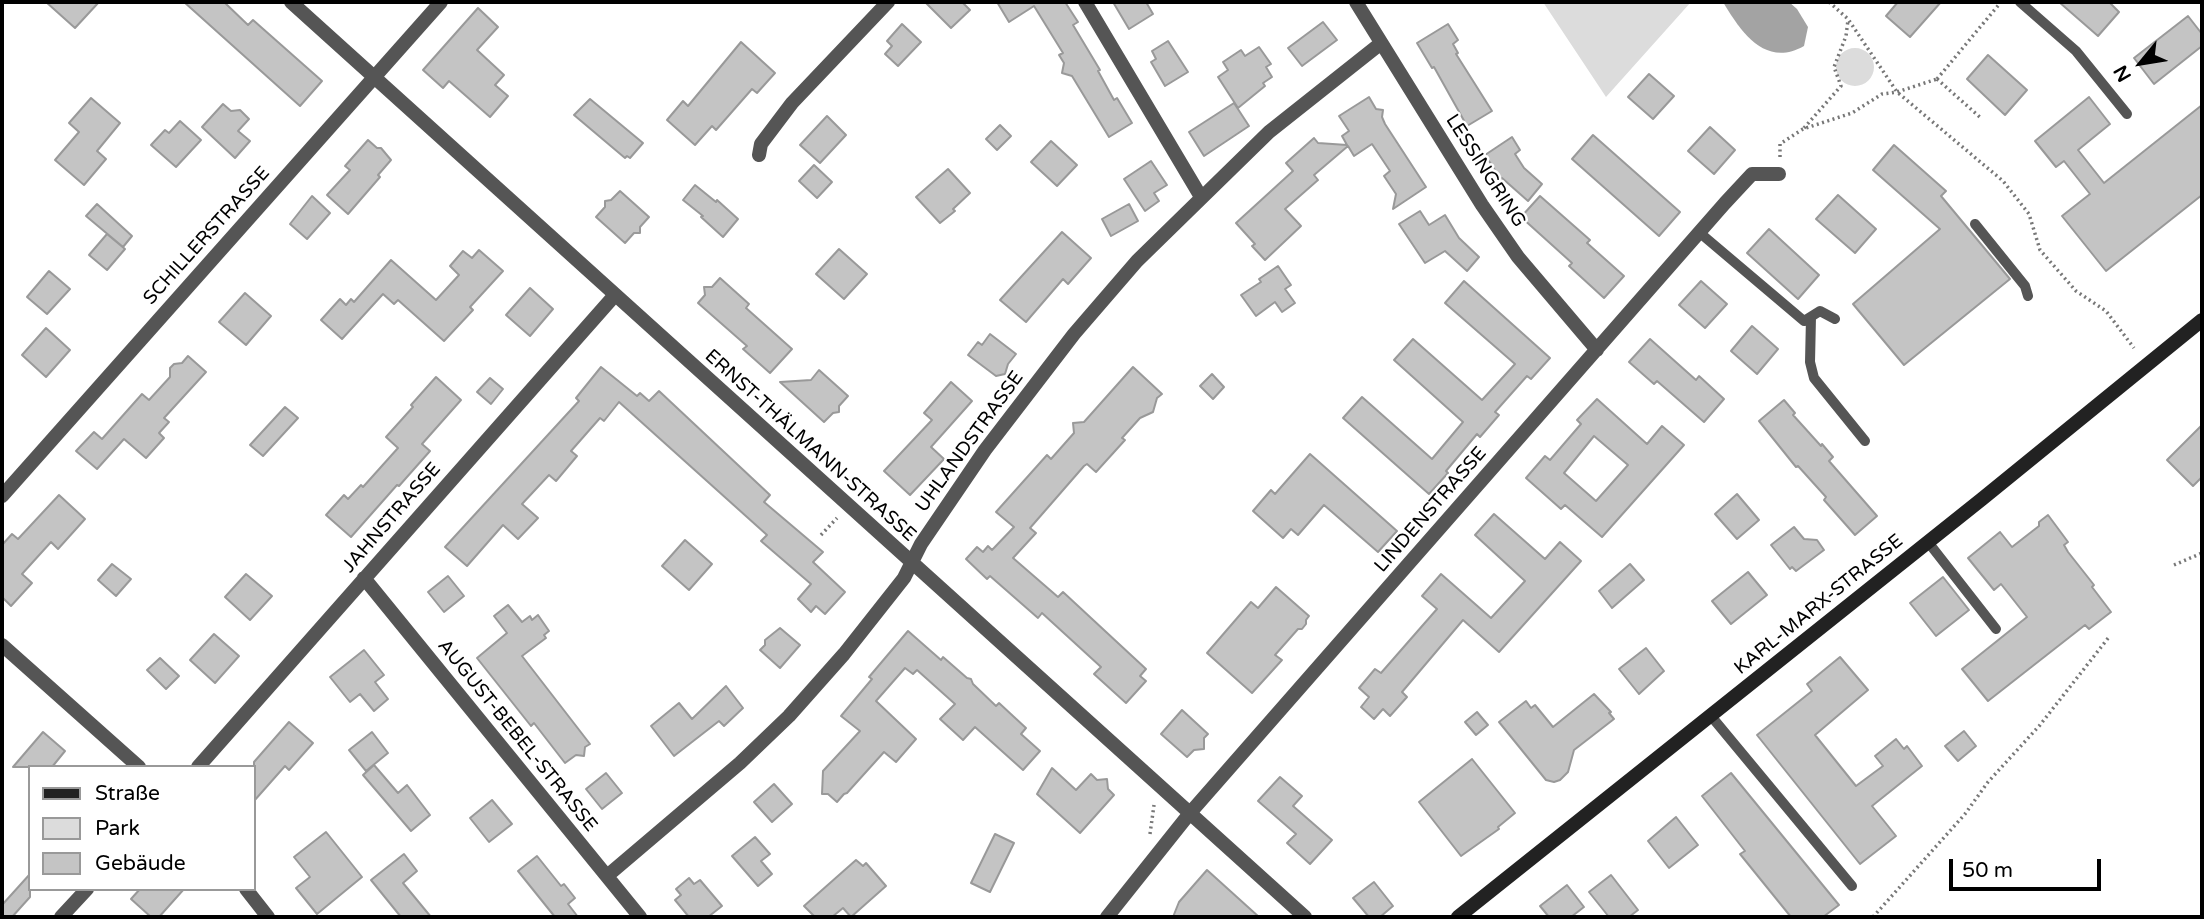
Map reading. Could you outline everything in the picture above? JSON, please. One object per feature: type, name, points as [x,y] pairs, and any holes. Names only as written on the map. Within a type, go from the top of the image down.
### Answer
[{"type":"main road","name":"KARL-MARX-STRASSE","points":[[1458,917],[2202,320]]},
{"type":"street","name":"ERNST-THÄLMANN-STRASSE","points":[[291,2],[1305,917]]},
{"type":"street","name":"SCHILLERSTRASSE","points":[[2,496],[441,2]]},
{"type":"street","points":[[759,155],[761,144],[792,103],[888,2]]},
{"type":"street","points":[[1085,2],[1201,197]]},
{"type":"street","name":"LESSINGRING","points":[[1356,2],[1482,205],[1511,246],[1597,350]]},
{"type":"street","name":"UHLANDSTRASSE","points":[[607,876],[740,763],[789,716],[849,647],[904,578],[920,544],[985,450],[1074,334],[1137,261],[1269,132],[1380,44]]},
{"type":"street","name":"LINDENSTRASSE","points":[[1114,912],[1190,813],[1752,174],[1779,174]]},
{"type":"street","name":"JAHNSTRASSE","points":[[200,765],[615,295]]},
{"type":"street","name":"AUGUST-BEBEL-STRASSE","points":[[365,578],[640,917]]},
{"type":"street","points":[[2,645],[137,765]]},
{"type":"street","points":[[61,917],[85,891]]},
{"type":"street","points":[[248,891],[268,917]]},
{"type":"lane","points":[[2020,2],[2076,51],[2127,114]]},
{"type":"lane","points":[[1975,224],[2025,286],[2028,296]]},
{"type":"lane","points":[[1700,233],[1804,321],[1820,312],[1835,318]]},
{"type":"lane","points":[[1811,317],[1810,362],[1814,378],[1865,441]]},
{"type":"lane","points":[[1928,542],[1996,629]]},
{"type":"lane","points":[[1711,716],[1852,886]]},
{"type":"path","points":[[1829,2],[1849,19],[1897,92],[2003,181],[2029,214],[2040,250],[2076,291],[2106,311],[2134,348]]},
{"type":"path","points":[[1802,129],[1852,113],[1882,94],[1937,79],[2001,2]]},
{"type":"path","points":[[1779,174],[1780,144],[1802,129],[1841,86],[1834,66],[1846,36],[1849,19]]},
{"type":"path","points":[[1937,79],[1982,118]]},
{"type":"path","points":[[821,535],[837,518]]},
{"type":"path","points":[[2174,565],[2202,553]]},
{"type":"path","points":[[1873,917],[1965,814],[1988,782],[2040,725],[2109,637]]},
{"type":"path","points":[[1150,837],[1154,805]]},
{"type":"green space","points":[[1543,2],[1691,2],[1606,97]]},
{"type":"green space","points":[[1855,48],[1868,54],[1874,67],[1868,80],[1855,86],[1842,80],[1836,67],[1842,54]]},
{"type":"shaded area","points":[[1723,2],[1789,2],[1797,9],[1808,27],[1804,46],[1790,52],[1766,50],[1746,35]]},
{"type":"building","points":[[46,2],[99,2],[75,28]]},
{"type":"building","points":[[184,2],[224,2],[248,25],[253,20],[322,81],[300,106]]},
{"type":"building","points":[[925,2],[962,2],[970,10],[951,28]]},
{"type":"building","points":[[997,2],[1065,2],[1078,22],[1073,25],[1100,70],[1098,71],[1114,100],[1117,98],[1132,123],[1109,137],[1072,76],[1062,73],[1064,63],[1059,55],[1063,53],[1034,6],[1009,22]]},
{"type":"building","points":[[1113,2],[1146,2],[1153,14],[1129,29]]},
{"type":"building","points":[[1898,2],[1941,2],[1910,37],[1886,16]]},
{"type":"building","points":[[2059,2],[2109,2],[2119,12],[2098,36]]},
{"type":"building","points":[[478,8],[498,27],[477,50],[504,75],[495,85],[508,96],[490,117],[449,81],[443,88],[423,70]]},
{"type":"building","points":[[2188,16],[2202,34],[2202,46],[2154,84],[2134,58]]},
{"type":"building","points":[[1323,22],[1337,40],[1302,66],[1288,48]]},
{"type":"building","points":[[902,24],[921,42],[898,66],[885,54],[892,46],[887,41]]},
{"type":"building","points":[[1448,24],[1458,40],[1453,44],[1458,53],[1456,54],[1492,111],[1467,126],[1434,67],[1432,68],[1417,43]]},
{"type":"building","points":[[1168,41],[1188,72],[1165,86],[1151,62],[1156,59],[1152,51]]},
{"type":"building","points":[[741,42],[775,73],[757,93],[752,89],[716,130],[712,126],[695,145],[667,120],[683,101],[688,106]]},
{"type":"building","points":[[1259,47],[1271,64],[1266,67],[1272,77],[1238,108],[1218,77],[1228,70],[1223,62],[1241,50],[1245,56]]},
{"type":"building","points":[[1988,55],[2027,90],[2005,115],[1967,79]]},
{"type":"building","points":[[1649,74],[1674,96],[1653,119],[1628,97]]},
{"type":"building","points":[[1369,97],[1376,109],[1383,110],[1385,124],[1426,187],[1393,209],[1396,194],[1384,176],[1390,171],[1372,144],[1354,156],[1348,146],[1314,175],[1318,180],[1285,209],[1301,226],[1265,260],[1236,223],[1293,171],[1286,163],[1314,138],[1318,143],[1347,145],[1342,136],[1349,131],[1339,116]]},
{"type":"building","points":[[2089,97],[2110,124],[2078,150],[2104,183],[2202,105],[2202,195],[2106,271],[2062,216],[2090,194],[2064,161],[2056,167],[2035,141]]},
{"type":"building","points":[[91,98],[120,123],[97,151],[106,159],[84,185],[55,160],[79,132],[69,123]]},
{"type":"building","points":[[590,99],[643,143],[630,158],[625,158],[574,115]]},
{"type":"building","points":[[1234,103],[1249,126],[1204,156],[1189,132]]},
{"type":"building","points":[[223,104],[231,111],[240,110],[249,119],[238,131],[250,141],[235,158],[202,127]]},
{"type":"building","points":[[827,116],[846,135],[820,163],[800,145]]},
{"type":"building","points":[[180,121],[201,140],[176,167],[151,145],[165,130],[169,133]]},
{"type":"building","points":[[1000,125],[1011,136],[997,150],[986,139]]},
{"type":"building","points":[[1710,127],[1735,150],[1714,174],[1688,151]]},
{"type":"building","points":[[1593,135],[1680,212],[1659,236],[1572,159]]},
{"type":"building","points":[[1512,137],[1520,150],[1515,154],[1524,168],[1542,184],[1528,201],[1501,179],[1485,155]]},
{"type":"building","points":[[368,140],[381,148],[391,160],[348,214],[327,195],[350,170],[345,166]]},
{"type":"building","points":[[1051,141],[1077,165],[1057,186],[1031,162]]},
{"type":"building","points":[[1894,145],[1946,191],[1941,196],[2010,279],[1904,365],[1853,304],[1940,229],[1873,170]]},
{"type":"building","points":[[1151,161],[1167,185],[1154,193],[1159,201],[1145,211],[1124,179]]},
{"type":"building","points":[[814,165],[832,182],[817,198],[799,181]]},
{"type":"building","points":[[948,169],[970,193],[953,209],[955,211],[940,223],[916,197]]},
{"type":"building","points":[[695,185],[738,219],[723,237],[683,200]]},
{"type":"building","points":[[620,191],[649,217],[640,227],[640,233],[634,233],[625,243],[596,217],[605,207],[605,201],[611,200]]},
{"type":"building","points":[[1838,195],[1876,229],[1855,253],[1816,219]]},
{"type":"building","points":[[312,196],[330,213],[307,239],[290,224]]},
{"type":"building","points":[[1540,196],[1590,240],[1587,243],[1624,276],[1604,298],[1569,266],[1572,263],[1521,217]]},
{"type":"building","points":[[97,204],[132,236],[123,247],[86,216]]},
{"type":"building","points":[[1129,204],[1138,221],[1111,236],[1102,219]]},
{"type":"building","points":[[1420,211],[1429,225],[1445,215],[1459,238],[1479,257],[1467,271],[1445,251],[1425,263],[1399,224]]},
{"type":"building","points":[[1769,229],[1819,275],[1798,299],[1747,253]]},
{"type":"building","points":[[1062,232],[1091,258],[1068,284],[1063,279],[1026,322],[1000,300]]},
{"type":"building","points":[[107,234],[125,249],[107,270],[89,255]]},
{"type":"building","points":[[839,249],[867,274],[844,299],[816,274]]},
{"type":"building","points":[[479,250],[503,271],[470,307],[473,310],[444,341],[398,300],[394,304],[383,294],[342,339],[321,320],[340,299],[346,305],[351,299],[354,302],[391,260],[436,300],[459,275],[450,266],[463,251],[472,258]]},
{"type":"building","points":[[1278,266],[1291,285],[1285,289],[1295,303],[1282,312],[1275,302],[1256,316],[1241,295],[1261,282],[1259,279]]},
{"type":"building","points":[[49,271],[70,289],[47,314],[27,297]]},
{"type":"building","points":[[720,278],[749,304],[746,308],[792,349],[770,373],[743,349],[747,346],[698,303],[705,295],[704,287],[712,287]]},
{"type":"building","points":[[1464,281],[1550,358],[1531,379],[1527,376],[1495,412],[1499,415],[1480,437],[1477,434],[1429,494],[1343,418],[1362,397],[1432,459],[1463,422],[1394,360],[1413,339],[1482,400],[1515,364],[1445,303]]},
{"type":"building","points":[[1701,281],[1727,304],[1705,328],[1679,305]]},
{"type":"building","points":[[530,288],[553,309],[530,336],[506,315]]},
{"type":"building","points":[[245,293],[271,316],[246,345],[219,322]]},
{"type":"building","points":[[1752,326],[1778,349],[1757,374],[1731,351]]},
{"type":"building","points":[[46,328],[70,350],[46,377],[22,355]]},
{"type":"building","points":[[990,334],[1016,354],[1008,364],[1005,374],[996,376],[968,355],[978,342],[982,345]]},
{"type":"building","points":[[1650,339],[1696,380],[1699,376],[1724,399],[1704,422],[1657,381],[1654,384],[1629,362]]},
{"type":"building","points":[[188,356],[206,372],[164,418],[169,422],[159,433],[164,438],[146,458],[124,439],[97,469],[76,451],[94,432],[102,439],[142,394],[149,400],[170,377],[170,368],[174,364],[182,363]]},
{"type":"building","points":[[601,367],[637,396],[640,393],[649,401],[659,391],[770,495],[764,502],[823,552],[813,562],[845,592],[825,614],[816,606],[811,612],[798,599],[811,584],[761,541],[767,535],[619,402],[604,421],[600,418],[571,451],[577,456],[556,481],[549,475],[522,504],[538,518],[518,539],[503,525],[467,566],[445,547],[579,401],[576,398]]},
{"type":"building","points":[[1133,367],[1162,394],[1157,398],[1153,412],[1140,418],[1122,438],[1125,440],[1096,472],[1087,464],[1084,466],[1030,528],[1036,533],[1013,558],[1058,597],[1063,592],[1146,669],[1140,676],[1146,681],[1126,703],[1094,674],[1101,667],[1042,613],[1038,618],[990,576],[987,579],[966,559],[977,547],[983,552],[988,546],[992,550],[1014,527],[996,512],[1047,455],[1051,459],[1074,433],[1073,423],[1084,422]]},
{"type":"building","points":[[819,370],[848,396],[839,406],[839,412],[833,413],[824,422],[780,382],[811,380]]},
{"type":"building","points":[[1212,374],[1224,387],[1213,399],[1200,386]]},
{"type":"building","points":[[436,377],[461,400],[422,444],[430,451],[351,537],[326,515],[344,495],[348,499],[361,485],[363,487],[398,448],[386,437]]},
{"type":"building","points":[[490,378],[503,389],[491,404],[477,392]]},
{"type":"building","points":[[951,382],[972,401],[931,447],[944,459],[910,495],[884,471],[932,420],[924,413]]},
{"type":"building","points":[[1597,399],[1647,444],[1662,426],[1684,445],[1602,537],[1565,505],[1561,509],[1526,478],[1545,456],[1550,460],[1581,424],[1577,420]],"holes":[[[1594,436],[1628,465],[1596,501],[1564,473]]]},
{"type":"building","points":[[1784,400],[1795,413],[1793,415],[1833,457],[1829,461],[1877,516],[1855,535],[1824,500],[1826,497],[1798,466],[1796,467],[1759,421]]},
{"type":"building","points":[[285,407],[298,418],[263,456],[250,445]]},
{"type":"building","points":[[2202,425],[2202,477],[2193,486],[2167,460]]},
{"type":"building","points":[[1310,454],[1397,531],[1378,552],[1324,505],[1298,535],[1291,529],[1283,538],[1253,511],[1271,490],[1275,494]]},
{"type":"building","points":[[1737,494],[1759,520],[1737,539],[1715,514]]},
{"type":"building","points":[[59,495],[85,519],[58,549],[51,542],[22,574],[32,583],[11,606],[2,597],[2,545],[12,534],[18,539]]},
{"type":"building","points":[[1494,514],[1545,559],[1560,542],[1581,561],[1499,652],[1463,620],[1402,692],[1407,697],[1390,716],[1383,709],[1374,719],[1361,707],[1369,697],[1359,688],[1375,669],[1381,673],[1437,609],[1422,596],[1441,574],[1491,618],[1525,581],[1475,535]]},
{"type":"building","points":[[2048,515],[2068,542],[2064,545],[2068,552],[2111,612],[2089,629],[2085,625],[1988,701],[1962,669],[2027,617],[2001,584],[1994,590],[1968,558],[2000,532],[2012,547],[2039,526],[2039,522]]},
{"type":"building","points":[[1794,527],[1804,539],[1817,540],[1824,550],[1796,571],[1792,567],[1790,569],[1771,545]]},
{"type":"building","points":[[685,540],[712,564],[689,590],[662,566]]},
{"type":"building","points":[[112,564],[131,579],[116,596],[98,580]]},
{"type":"building","points":[[1630,564],[1644,580],[1612,608],[1599,591]]},
{"type":"building","points":[[1748,572],[1767,595],[1731,624],[1712,601]]},
{"type":"building","points":[[246,574],[272,596],[250,620],[225,597]]},
{"type":"building","points":[[448,576],[464,596],[444,612],[428,592]]},
{"type":"building","points":[[1943,577],[1969,610],[1936,636],[1910,603]]},
{"type":"building","points":[[1276,587],[1309,616],[1302,629],[1298,629],[1275,655],[1282,660],[1252,693],[1207,653],[1251,602],[1258,608]]},
{"type":"building","points":[[508,605],[522,622],[530,616],[532,620],[538,615],[549,631],[544,635],[546,638],[522,656],[590,744],[585,747],[584,756],[576,755],[565,763],[534,723],[531,726],[477,658],[507,633],[494,616]]},
{"type":"building","points":[[780,628],[800,645],[780,668],[760,650],[765,645],[765,640]]},
{"type":"building","points":[[908,631],[941,660],[943,657],[971,679],[996,706],[999,703],[1026,728],[1021,734],[1040,751],[1023,770],[975,727],[963,740],[940,719],[955,704],[917,670],[913,674],[905,668],[876,701],[916,739],[896,762],[884,752],[837,802],[828,794],[822,794],[823,771],[860,731],[841,716],[872,679],[869,677]]},
{"type":"building","points":[[214,634],[239,656],[215,683],[190,660]]},
{"type":"building","points":[[1646,648],[1664,671],[1639,694],[1619,669]]},
{"type":"building","points":[[364,650],[384,675],[375,682],[388,699],[374,711],[360,694],[350,702],[330,677]]},
{"type":"building","points":[[1840,657],[1868,690],[1815,735],[1856,786],[1883,766],[1875,756],[1896,739],[1904,749],[1907,746],[1922,766],[1872,806],[1896,836],[1860,864],[1757,735],[1812,691],[1807,684]]},
{"type":"building","points":[[160,658],[179,676],[166,689],[147,670]]},
{"type":"building","points":[[726,686],[743,708],[724,726],[719,721],[674,756],[651,726],[679,703],[692,719]]},
{"type":"building","points":[[1594,694],[1614,719],[1574,750],[1568,772],[1554,782],[1546,780],[1499,722],[1526,701],[1531,708],[1535,705],[1553,727]]},
{"type":"building","points":[[1182,710],[1208,734],[1204,738],[1204,749],[1194,750],[1187,757],[1161,734]]},
{"type":"building","points":[[1477,712],[1488,725],[1476,735],[1465,722]]},
{"type":"building","points":[[289,722],[313,743],[289,770],[285,766],[256,799],[254,762]]},
{"type":"building","points":[[1964,731],[1976,746],[1958,761],[1945,746]]},
{"type":"building","points":[[43,732],[65,751],[54,765],[13,767]]},
{"type":"building","points":[[372,732],[388,753],[366,771],[349,750]]},
{"type":"building","points":[[1472,759],[1515,813],[1498,827],[1499,829],[1461,856],[1419,802]]},
{"type":"building","points":[[374,765],[398,793],[407,785],[430,815],[411,831],[363,775]]},
{"type":"building","points":[[1052,768],[1076,790],[1091,774],[1097,780],[1107,779],[1108,789],[1114,795],[1080,833],[1037,794]]},
{"type":"building","points":[[606,773],[622,793],[602,809],[586,789]]},
{"type":"building","points":[[1731,773],[1839,905],[1823,917],[1791,917],[1740,854],[1745,851],[1702,796]]},
{"type":"building","points":[[1280,777],[1302,796],[1293,806],[1332,840],[1310,864],[1287,843],[1296,834],[1258,801]]},
{"type":"building","points":[[774,784],[792,804],[772,822],[754,802]]},
{"type":"building","points":[[492,800],[512,824],[489,842],[470,818]]},
{"type":"building","points":[[1676,817],[1698,845],[1669,868],[1648,841]]},
{"type":"building","points":[[326,832],[362,877],[317,914],[296,888],[310,877],[294,857]]},
{"type":"building","points":[[995,834],[1014,843],[990,892],[971,883]]},
{"type":"building","points":[[755,837],[770,854],[761,861],[772,874],[758,886],[732,856]]},
{"type":"building","points":[[404,854],[417,871],[403,883],[431,917],[401,917],[371,880]]},
{"type":"building","points":[[537,856],[561,886],[564,884],[575,898],[568,904],[578,917],[555,917],[518,871]]},
{"type":"building","points":[[856,860],[863,866],[866,863],[886,886],[851,917],[843,908],[832,917],[815,917],[804,906]]},
{"type":"building","points":[[1207,870],[1259,917],[1173,917],[1179,902]]},
{"type":"building","points":[[1611,875],[1638,910],[1629,917],[1609,917],[1589,892]]},
{"type":"building","points":[[28,876],[30,897],[12,917],[2,917],[2,905]]},
{"type":"building","points":[[689,878],[694,884],[700,880],[722,906],[708,917],[689,917],[675,900],[681,895],[676,889]]},
{"type":"building","points":[[1374,882],[1393,906],[1380,917],[1369,917],[1353,898]]},
{"type":"building","points":[[1567,885],[1584,907],[1571,917],[1549,917],[1540,906]]},
{"type":"building","points":[[138,891],[182,891],[159,917],[151,917],[131,899]]}]
